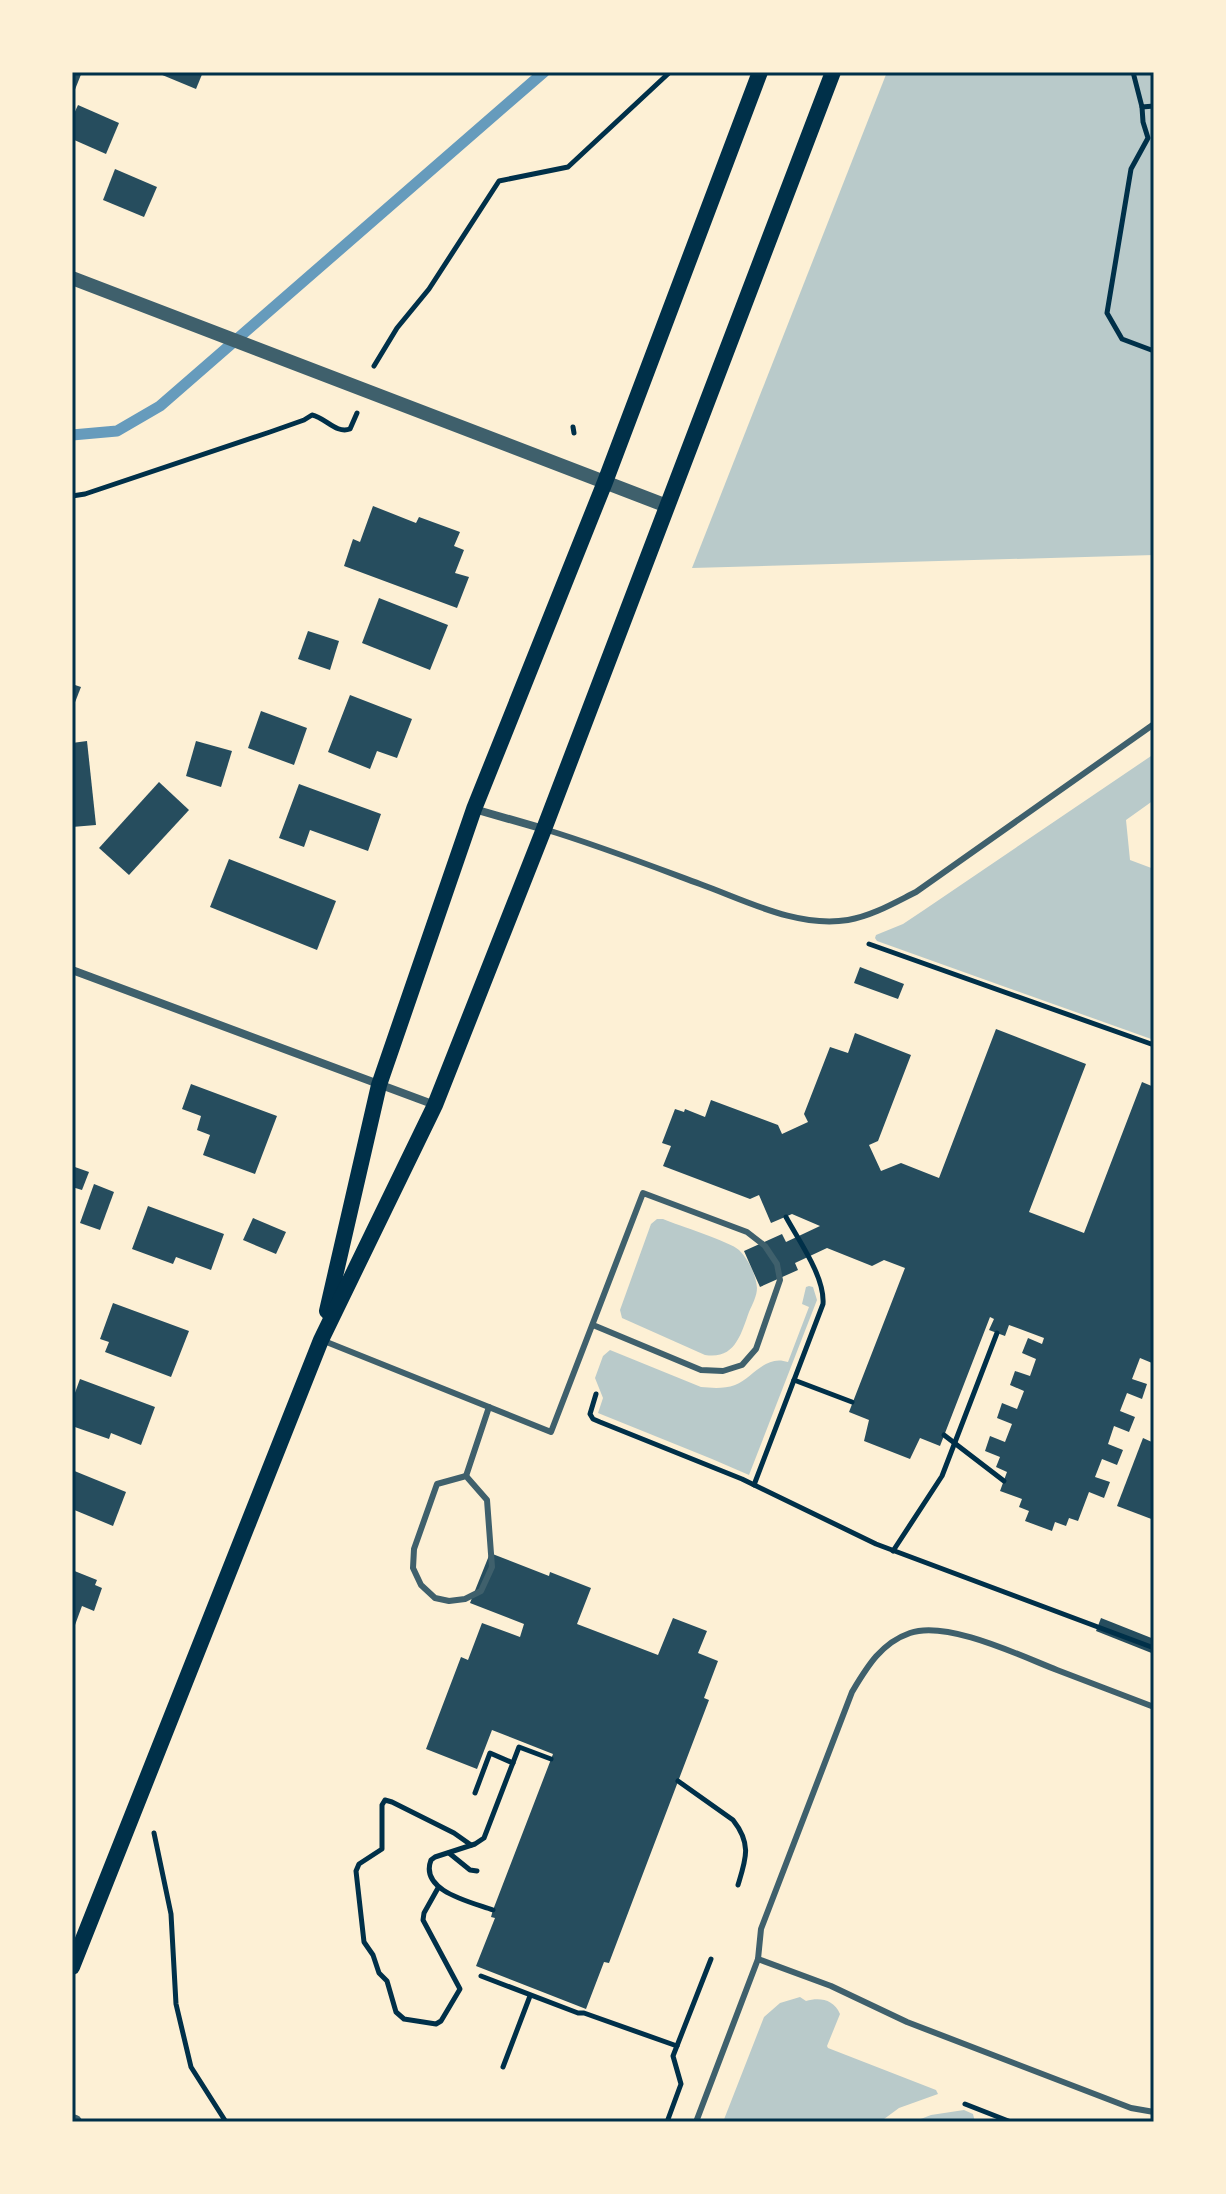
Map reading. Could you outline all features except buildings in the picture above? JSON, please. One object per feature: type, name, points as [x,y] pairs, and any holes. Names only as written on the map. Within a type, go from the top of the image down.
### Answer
[{"type":"main road","points":[[321,1340],[379,1085],[474,809],[605,482],[760,72]]},
{"type":"main road","points":[[72,1967],[321,1340],[435,1105],[544,829],[833,72]]},
{"type":"street","points":[[72,278],[667,506]]},
{"type":"street","points":[[474,809],[544,829]]},
{"type":"street","points":[[72,970],[435,1105]]},
{"type":"lane","points":[[544,829],[579,839],[775,912],[810,921],[848,920],[884,909],[916,892],[1154,724]]},
{"type":"lane","points":[[321,1340],[551,1432],[643,1193],[747,1232],[765,1246],[777,1264],[780,1280],[756,1349],[742,1365],[723,1371],[701,1370],[593,1325]]},
{"type":"lane","points":[[466,1476],[489,1407]]},
{"type":"lane","points":[[466,1476],[487,1500],[492,1567],[481,1591],[465,1599],[449,1601],[435,1598],[421,1585],[413,1568],[414,1549],[437,1484],[466,1476]]},
{"type":"lane","points":[[696,2122],[758,1959],[761,1929],[852,1692],[869,1662],[888,1644],[913,1632],[943,1630],[979,1640],[1154,1707]]},
{"type":"lane","points":[[758,1959],[831,1986],[922,2028],[1131,2108],[1154,2112]]},
{"type":"path","points":[[397,328],[429,289],[499,181],[568,167],[670,72]]},
{"type":"path","points":[[1133,72],[1148,138],[1131,169],[1107,313],[1122,339],[1154,351]]},
{"type":"path","points":[[1142,107],[1154,106]]},
{"type":"path","points":[[72,496],[304,420]]},
{"type":"path","points":[[869,944],[1154,1045]]},
{"type":"path","points":[[754,1485],[823,1304],[820,1281],[786,1217]]},
{"type":"path","points":[[893,1551],[936,1485],[997,1333]]},
{"type":"path","points":[[794,1380],[852,1402]]},
{"type":"path","points":[[596,1394],[590,1414],[593,1419],[754,1485],[893,1551],[1154,1648]]},
{"type":"path","points":[[944,1435],[1004,1481]]},
{"type":"path","points":[[493,1910],[438,1888],[431,1880],[428,1866],[435,1857],[480,1842],[519,1747],[551,1759]]},
{"type":"path","points":[[475,1793],[490,1753],[513,1763]]},
{"type":"path","points":[[678,1781],[733,1820],[738,1827],[745,1845],[746,1859],[738,1885]]},
{"type":"path","points":[[145,1785],[171,1914],[176,2004],[191,2067],[226,2122]]},
{"type":"path","points":[[438,1888],[423,1920],[460,1989],[441,2021],[436,2024],[404,2019],[396,2012],[387,1981],[379,1973],[373,1955],[364,1942],[356,1871],[359,1864],[382,1849],[382,1805],[385,1800],[431,1821],[471,1845]]},
{"type":"path","points":[[448,1852],[470,1870],[477,1871]]},
{"type":"path","points":[[667,2122],[681,2084],[673,2056],[711,1959]]},
{"type":"path","points":[[481,1976],[677,2046]]},
{"type":"path","points":[[503,2067],[530,1996]]},
{"type":"path","points":[[965,2104],[1011,2122]]},
{"type":"shaded area","points":[[887,72],[1154,72],[1154,555],[692,568]]},
{"type":"shaded area","points":[[1154,754],[1154,800],[1126,820],[1130,860],[1154,869],[1154,1040],[877,941],[876,935],[903,924]]},
{"type":"shaded area","points":[[657,1219],[734,1247],[751,1267],[757,1288],[755,1297],[735,1344],[723,1353],[705,1355],[622,1318],[620,1310],[651,1224]]},
{"type":"shaded area","points":[[806,1287],[813,1287],[817,1300],[749,1475],[598,1413],[603,1398],[595,1378],[603,1356],[610,1350],[709,1388],[735,1385],[773,1361],[788,1362],[809,1307],[802,1304]]},
{"type":"shaded area","points":[[800,1997],[806,2001],[826,2000],[840,2014],[828,2048],[936,2090],[938,2094],[899,2108],[880,2122],[723,2122],[764,2017],[780,2003]]},
{"type":"shaded area","points":[[964,2110],[973,2114],[975,2122],[913,2122],[931,2115]]},
{"type":"waterway","points":[[72,435],[117,431],[160,406],[544,72]]}]
